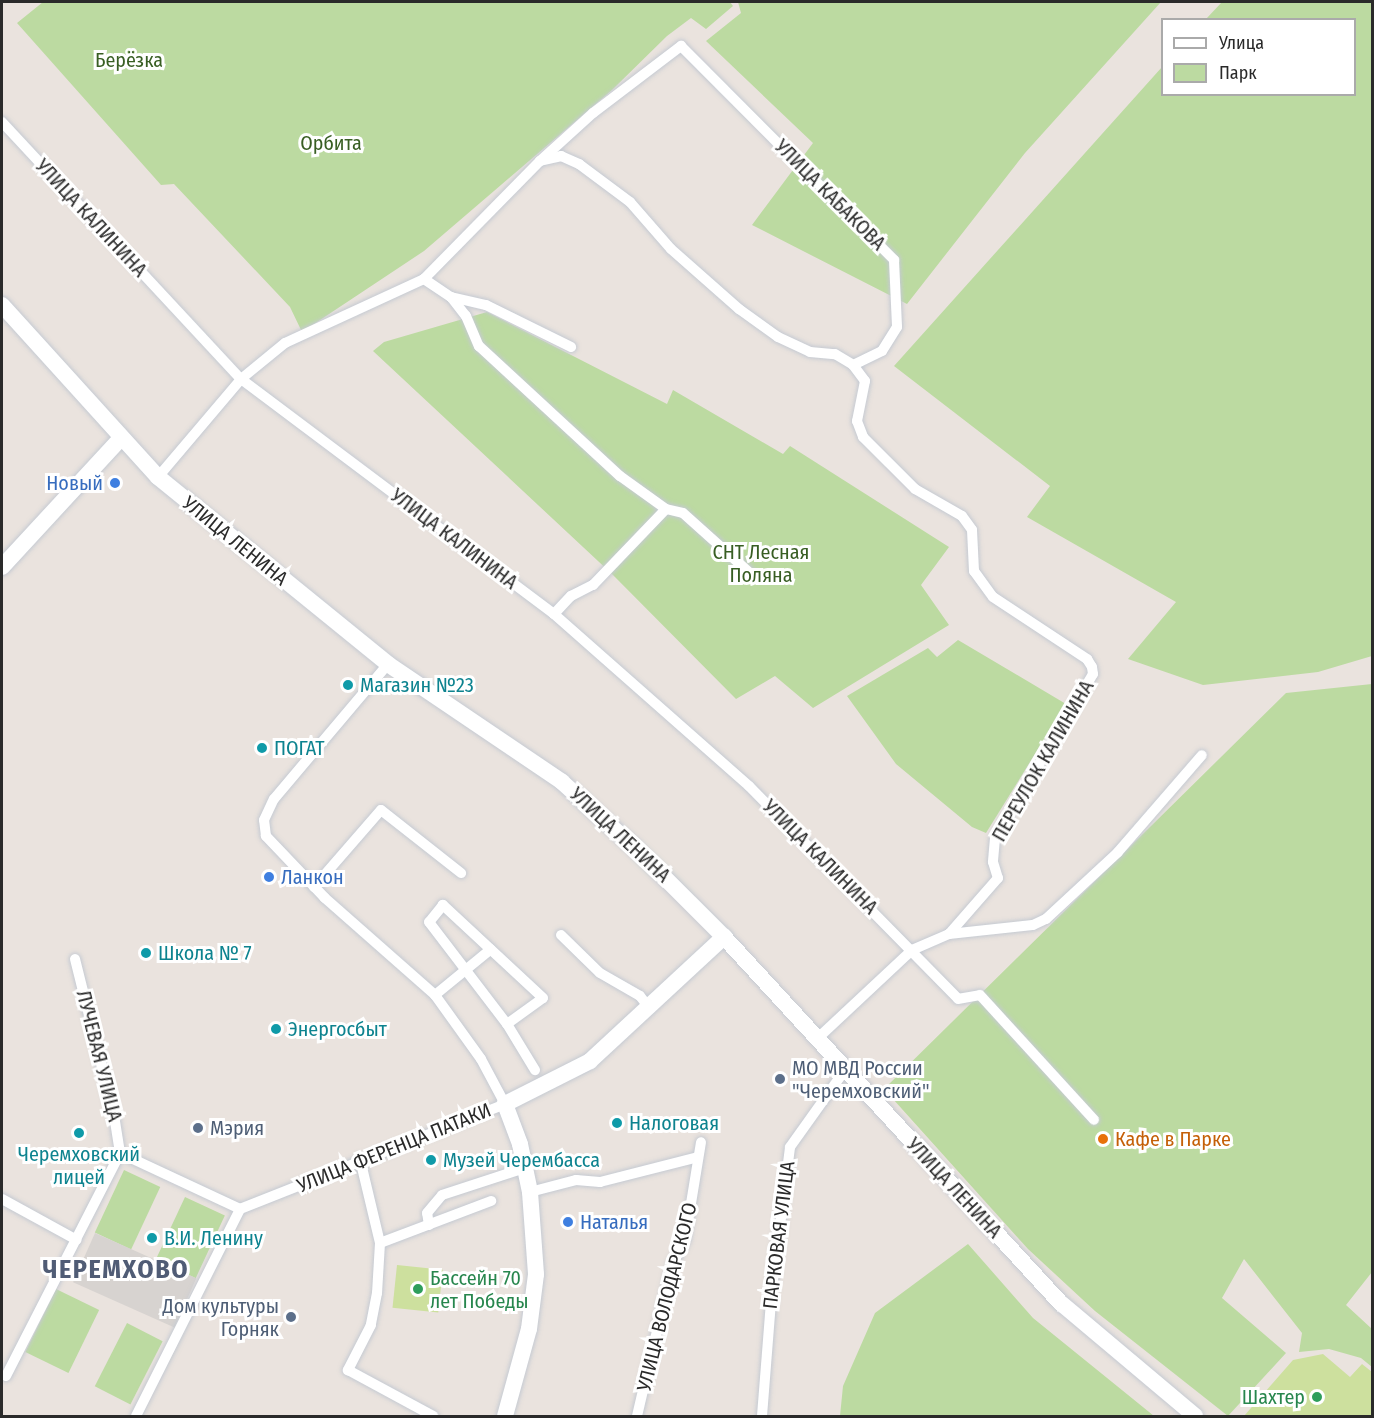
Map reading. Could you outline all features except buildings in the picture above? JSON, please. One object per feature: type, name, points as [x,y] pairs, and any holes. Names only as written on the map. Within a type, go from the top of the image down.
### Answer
[{"type":"main road","name":"УЛИЦА ЛЕНИНА","points":[[2,305],[120,439],[158,477],[388,664],[562,782],[724,937],[1062,1304],[1195,1416]]},
{"type":"main road","points":[[2,567],[120,439]]},
{"type":"main road","name":"УЛИЦА ФЕРЕНЦА ПАТАКИ","points":[[505,1104],[590,1061],[650,1010],[724,937]]},
{"type":"main road","points":[[505,1104],[530,1192],[536,1274],[532,1310],[505,1416]]},
{"type":"street","name":"УЛИЦА КАБАКОВА","points":[[540,161],[593,113],[681,46],[894,260],[897,327],[882,351],[853,365]]},
{"type":"street","name":"УЛИЦА КАЛИНИНА","points":[[2,122],[242,380],[554,615],[749,786],[958,999],[980,995],[1094,1120]]},
{"type":"street","points":[[158,477],[242,380],[285,342],[423,279],[540,161],[561,156],[579,164],[630,202],[671,249],[739,309],[778,337],[810,352],[835,354],[853,365]]},
{"type":"street","points":[[423,279],[451,297],[466,316],[479,346],[620,476],[666,509],[683,513],[751,574]]},
{"type":"street","points":[[451,297],[486,305],[571,347]]},
{"type":"street","name":"ПЕРЕУЛОК КАЛИНИНА","points":[[853,365],[865,381],[857,421],[863,437],[915,489],[962,516],[972,531],[974,571],[993,597],[1087,659],[1092,667],[1093,674],[995,838],[993,862],[998,878],[950,934]]},
{"type":"street","points":[[554,615],[571,596],[593,585],[666,509]]},
{"type":"street","points":[[388,664],[274,799],[264,820],[266,836],[275,849],[314,887],[435,995],[481,1059],[505,1104]]},
{"type":"street","points":[[817,1039],[912,950],[950,934],[1033,925],[1046,919],[1118,852],[1202,756]]},
{"type":"street","points":[[314,887],[381,810],[461,873]]},
{"type":"street","points":[[507,1024],[543,998],[443,905],[429,922],[507,1024],[535,1070]]},
{"type":"street","points":[[561,935],[600,973],[639,996],[650,1010]]},
{"type":"street","points":[[435,995],[491,950]]},
{"type":"street","name":"ЛУЧЕВАЯ УЛИЦА","points":[[75,959],[114,1115],[120,1153]]},
{"type":"street","name":"ПАРКОВАЯ УЛИЦА","points":[[762,1416],[772,1288],[790,1147],[845,1070]]},
{"type":"street","name":"УЛИЦА ФЕРЕНЦА ПАТАКИ","points":[[240,1209],[360,1159],[505,1104]]},
{"type":"street","name":"УЛИЦА ВОЛОДАРСКОГО","points":[[637,1416],[673,1263],[685,1240],[701,1142]]},
{"type":"street","points":[[6,1376],[55,1274],[77,1240],[120,1153],[240,1209],[136,1416]]},
{"type":"street","points":[[530,1192],[576,1180],[600,1182],[698,1157]]},
{"type":"street","points":[[360,1159],[373,1202],[380,1243],[377,1293],[371,1325],[348,1370],[433,1416]]},
{"type":"street","points":[[429,1226],[427,1213],[442,1194],[525,1168]]},
{"type":"street","points":[[2,1199],[77,1240]]},
{"type":"street","points":[[380,1243],[491,1201]]},
{"type":"green space","name":"Орбита","points":[[43,2],[730,2],[733,6],[706,29],[691,18],[667,36],[612,90],[424,251],[302,332],[290,307],[174,184],[161,185],[17,23]]},
{"type":"green space","points":[[738,2],[1161,2],[1025,153],[907,304],[752,225],[813,143],[706,41],[741,13]]},
{"type":"green space","points":[[1222,2],[1372,2],[1372,656],[1318,672],[1203,685],[1128,659],[1176,602],[1027,517],[1050,486],[894,366],[1161,68],[1161,96],[1356,96],[1356,18],[1207,18]]},
{"type":"green space","name":"СНТ Лесная Поляна","points":[[487,312],[667,404],[673,390],[783,454],[790,446],[949,547],[921,585],[949,625],[813,708],[775,676],[736,699],[613,575],[373,351],[384,342]]},
{"type":"green space","points":[[958,640],[1066,704],[986,833],[972,827],[896,764],[847,696],[928,648],[937,657]]},
{"type":"green space","points":[[1372,684],[1372,1272],[1346,1305],[1372,1329],[1372,1367],[1361,1358],[1329,1349],[1299,1352],[1302,1333],[1244,1259],[1222,1298],[1286,1353],[1228,1416],[1095,1311],[1028,1249],[884,1089],[1286,693]]},
{"type":"green space","points":[[124,1170],[160,1187],[131,1249],[95,1233]]},
{"type":"green space","points":[[185,1197],[225,1216],[196,1278],[156,1260]]},
{"type":"green space","points":[[968,1244],[1033,1318],[1154,1416],[840,1416],[843,1386],[875,1313]]},
{"type":"green space","name":"Бассейн 70 лет Победы","points":[[397,1265],[443,1270],[438,1313],[393,1308]]},
{"type":"green space","points":[[56,1289],[99,1310],[68,1373],[25,1352]]},
{"type":"green space","points":[[127,1323],[163,1341],[130,1404],[95,1386]]},
{"type":"green space","name":"Шахтер","points":[[1323,1354],[1350,1377],[1362,1364],[1372,1372],[1372,1416],[1244,1416],[1293,1360]]},
{"type":"shaded area","points":[[95,1233],[196,1278],[174,1327],[73,1282]]},
{"type":"place","name":"Новый","points":[[115,483]]},
{"type":"place","name":"Магазин №23","points":[[348,685]]},
{"type":"place","name":"ПОГАТ","points":[[262,748]]},
{"type":"place","name":"Ланкон","points":[[269,877]]},
{"type":"place","name":"Школа № 7","points":[[146,953]]},
{"type":"place","name":"Энергосбыт","points":[[276,1029]]},
{"type":"place","name":"МО МВД России \"Черемховский\"","points":[[780,1079]]},
{"type":"place","name":"Налоговая","points":[[617,1123]]},
{"type":"place","name":"Мэрия","points":[[198,1128]]},
{"type":"place","name":"Черемховский лицей","points":[[79,1133]]},
{"type":"place","name":"Кафе в Парке","points":[[1103,1139]]},
{"type":"place","name":"Музей Черембасса","points":[[431,1160]]},
{"type":"place","name":"Наталья","points":[[568,1222]]},
{"type":"place","name":"В.И. Ленину","points":[[152,1238]]},
{"type":"place","name":"Бассейн 70 лет Победы","points":[[418,1289]]},
{"type":"place","name":"Дом культуры Горняк","points":[[291,1317]]},
{"type":"place","name":"Шахтер","points":[[1317,1397]]},
{"type":"district","name":"ЧЕРЕМХОВО","points":[[116,1270]]},
{"type":"park label","name":"Берёзка","points":[[129,60]]}]
